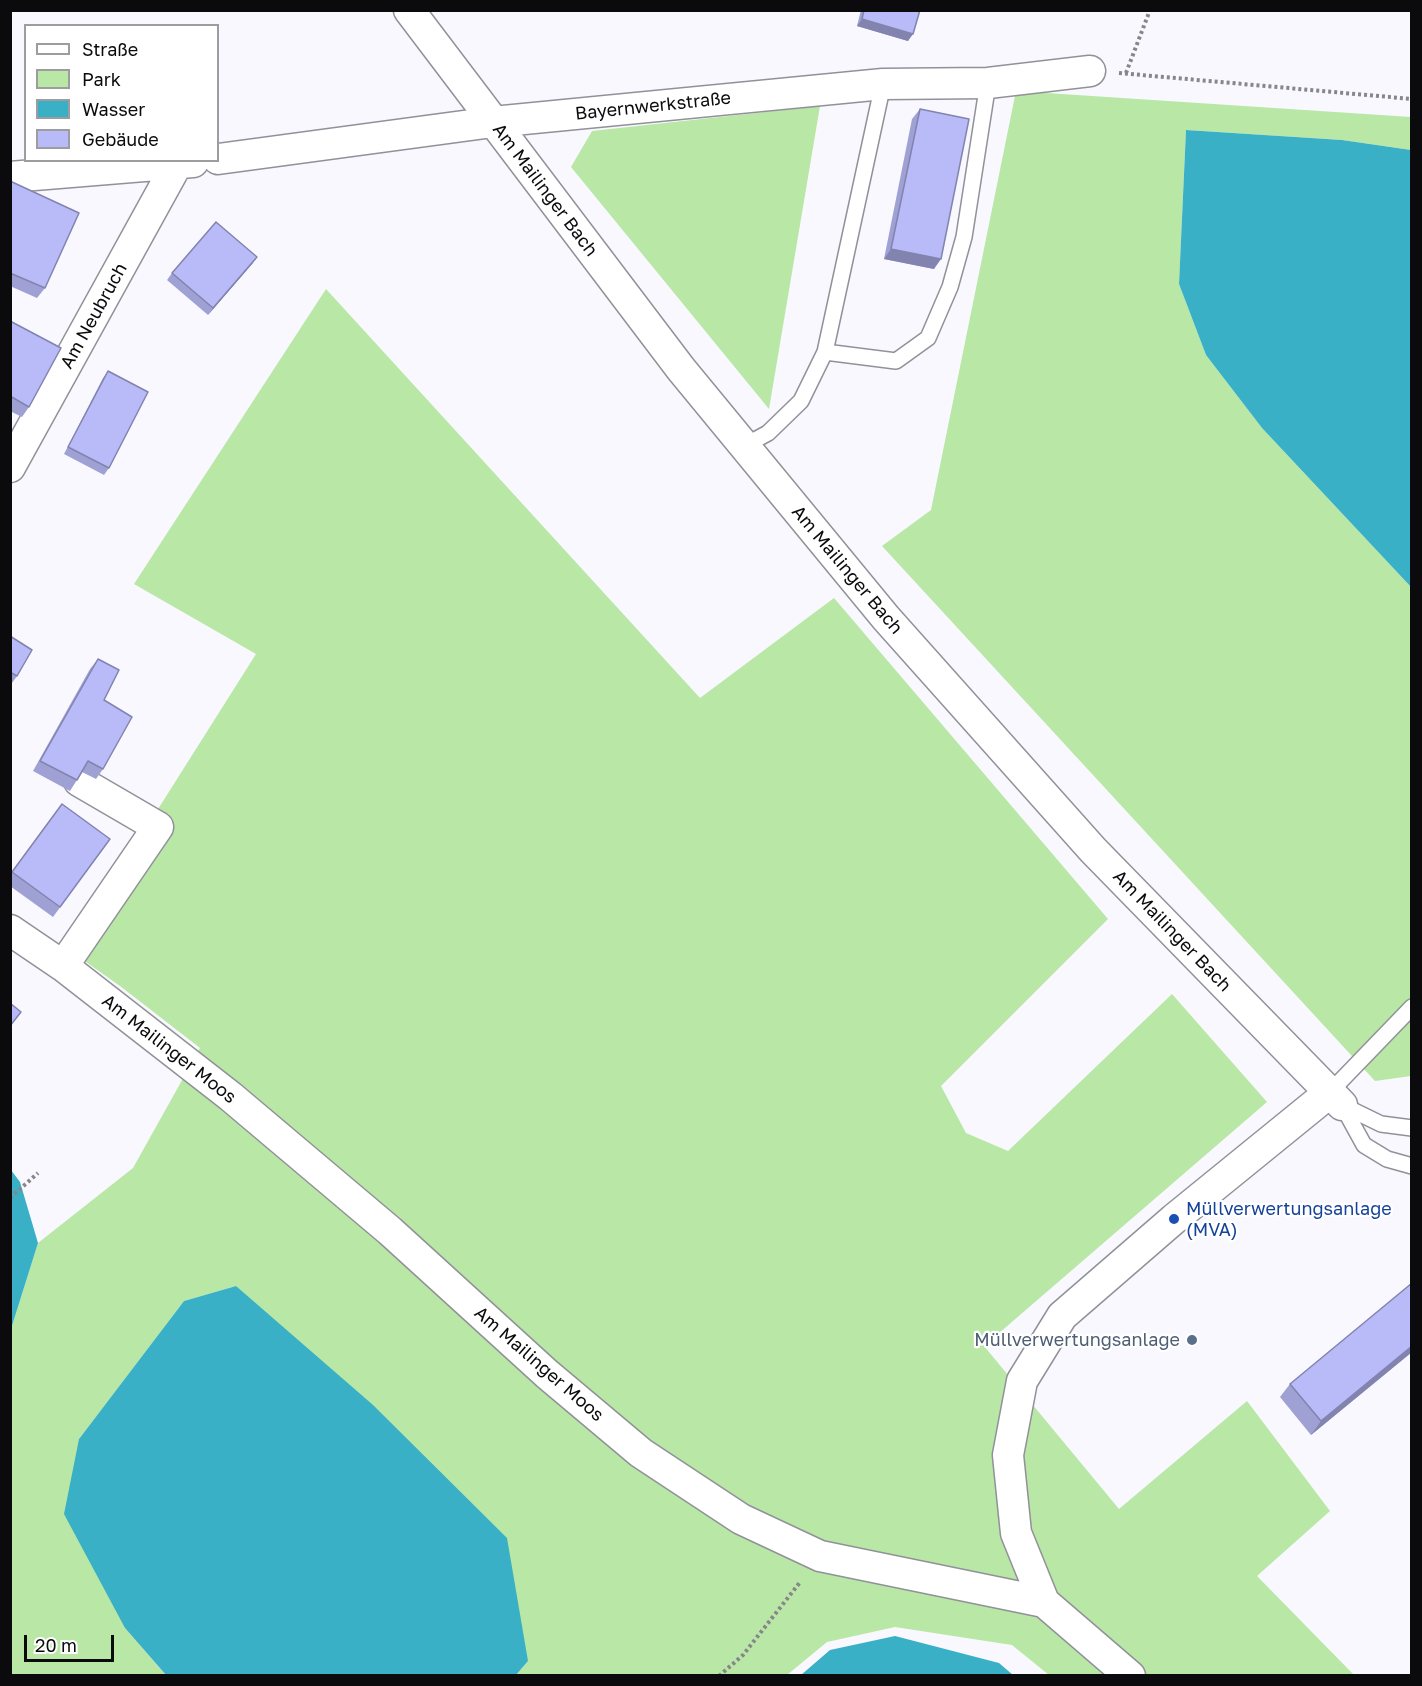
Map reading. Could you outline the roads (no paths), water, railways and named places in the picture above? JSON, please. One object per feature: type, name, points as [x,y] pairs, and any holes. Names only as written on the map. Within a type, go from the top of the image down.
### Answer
[{"type":"street","name":"Am Mailinger Bach","points":[[409,10],[681,369],[886,618],[1093,850],[1335,1099]]},
{"type":"street","name":"Bayernwerkstraße","points":[[219,159],[493,122],[883,84],[988,83],[1090,71]]},
{"type":"street","points":[[10,177],[192,162]]},
{"type":"street","name":"Am Neubruch","points":[[10,467],[177,164]]},
{"type":"street","points":[[63,966],[158,827],[79,781]]},
{"type":"street","name":"Am Mailinger Moos","points":[[10,930],[63,966],[248,1111],[390,1231],[547,1374],[641,1453],[741,1519],[820,1556],[1044,1602],[1130,1676]]},
{"type":"street","points":[[1044,1602],[1016,1533],[1009,1466],[1008,1455],[1022,1381],[1062,1316],[1174,1219],[1335,1099]]},
{"type":"lane","points":[[825,352],[896,361],[928,338],[950,287],[964,237],[988,83]]},
{"type":"lane","points":[[744,446],[768,433],[801,401],[825,352],[883,84]]},
{"type":"lane","points":[[1335,1099],[1412,1007]]},
{"type":"lane","points":[[1335,1099],[1381,1124],[1412,1128]]},
{"type":"lane","points":[[1335,1099],[1364,1145],[1387,1159],[1412,1166]]},
{"type":"water","points":[[1186,130],[1342,140],[1411,150],[1411,587],[1262,428],[1206,355],[1179,284]]},
{"type":"water","points":[[11,1170],[20,1182],[38,1243],[11,1329]]},
{"type":"water","points":[[236,1286],[373,1405],[507,1538],[528,1661],[516,1675],[166,1675],[125,1628],[64,1514],[79,1439],[184,1301]]},
{"type":"water","points":[[895,1636],[999,1663],[1013,1675],[801,1675],[830,1650]]},
{"type":"place","name":"Müllverwertungsanlage (MVA)","points":[[1174,1219]]},
{"type":"place","name":"Müllverwertungsanlage","points":[[1192,1340]]}]
